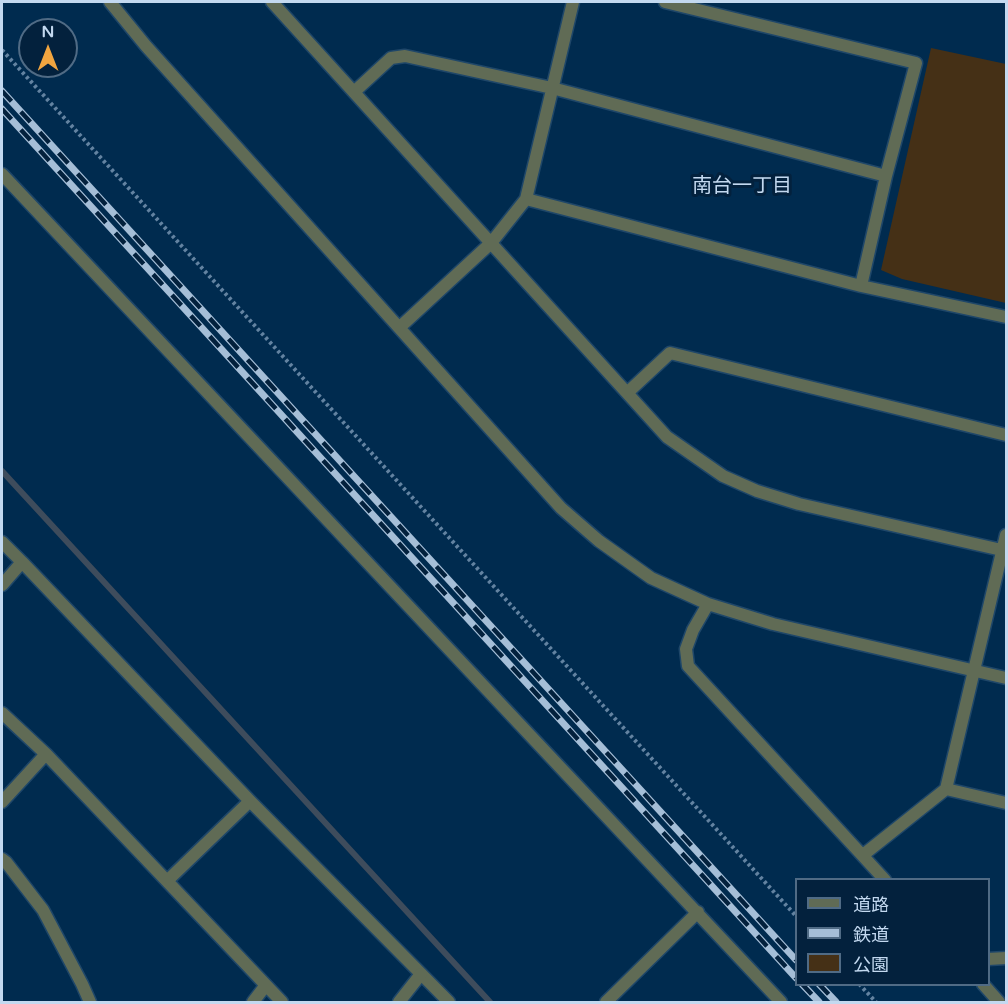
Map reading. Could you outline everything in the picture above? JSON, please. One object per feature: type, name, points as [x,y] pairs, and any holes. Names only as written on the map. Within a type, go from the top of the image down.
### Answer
[{"type":"street","points":[[110,2],[146,46],[561,508],[599,541],[651,578],[708,604],[773,624],[1006,678]]},
{"type":"street","points":[[272,2],[667,436],[723,476],[757,491],[799,504],[1005,551]]},
{"type":"street","points":[[400,327],[491,243],[526,199],[573,2]]},
{"type":"street","points":[[665,2],[916,63],[886,176],[861,286]]},
{"type":"street","points":[[354,92],[391,58],[405,56],[552,88],[886,176]]},
{"type":"street","points":[[2,174],[781,1002]]},
{"type":"street","points":[[526,199],[861,286],[1006,317]]},
{"type":"street","points":[[627,393],[670,353],[1006,435]]},
{"type":"street","points":[[863,855],[946,789],[973,670],[1005,551],[1006,535]]},
{"type":"street","points":[[2,542],[250,801],[449,1002]]},
{"type":"street","points":[[2,585],[22,562]]},
{"type":"street","points":[[708,604],[693,630],[686,649],[688,666],[884,878]]},
{"type":"street","points":[[2,712],[46,754],[282,1002]]},
{"type":"street","points":[[2,802],[46,754]]},
{"type":"street","points":[[946,789],[1006,803]]},
{"type":"street","points":[[167,881],[250,801]]},
{"type":"street","points":[[2,859],[43,910],[90,1002]]},
{"type":"street","points":[[606,1002],[698,912]]},
{"type":"street","points":[[990,959],[1006,958]]},
{"type":"street","points":[[399,1002],[421,974]]},
{"type":"street","points":[[253,1002],[266,985]]},
{"type":"street","points":[[984,986],[999,1002]]},
{"type":"path","points":[[2,50],[795,915]]},
{"type":"path","points":[[861,986],[876,1002]]},
{"type":"green space","points":[[931,48],[1006,64],[1006,303],[902,279],[881,270]]},
{"type":"waterway","points":[[2,471],[490,1002]]},
{"type":"railway","points":[[2,91],[795,959]]},
{"type":"railway","points":[[2,109],[795,977]]},
{"type":"railway","points":[[804,986],[819,1002]]},
{"type":"railway","points":[[821,986],[836,1002]]},
{"type":"district","name":"南台一丁目","points":[[742,187]]}]
